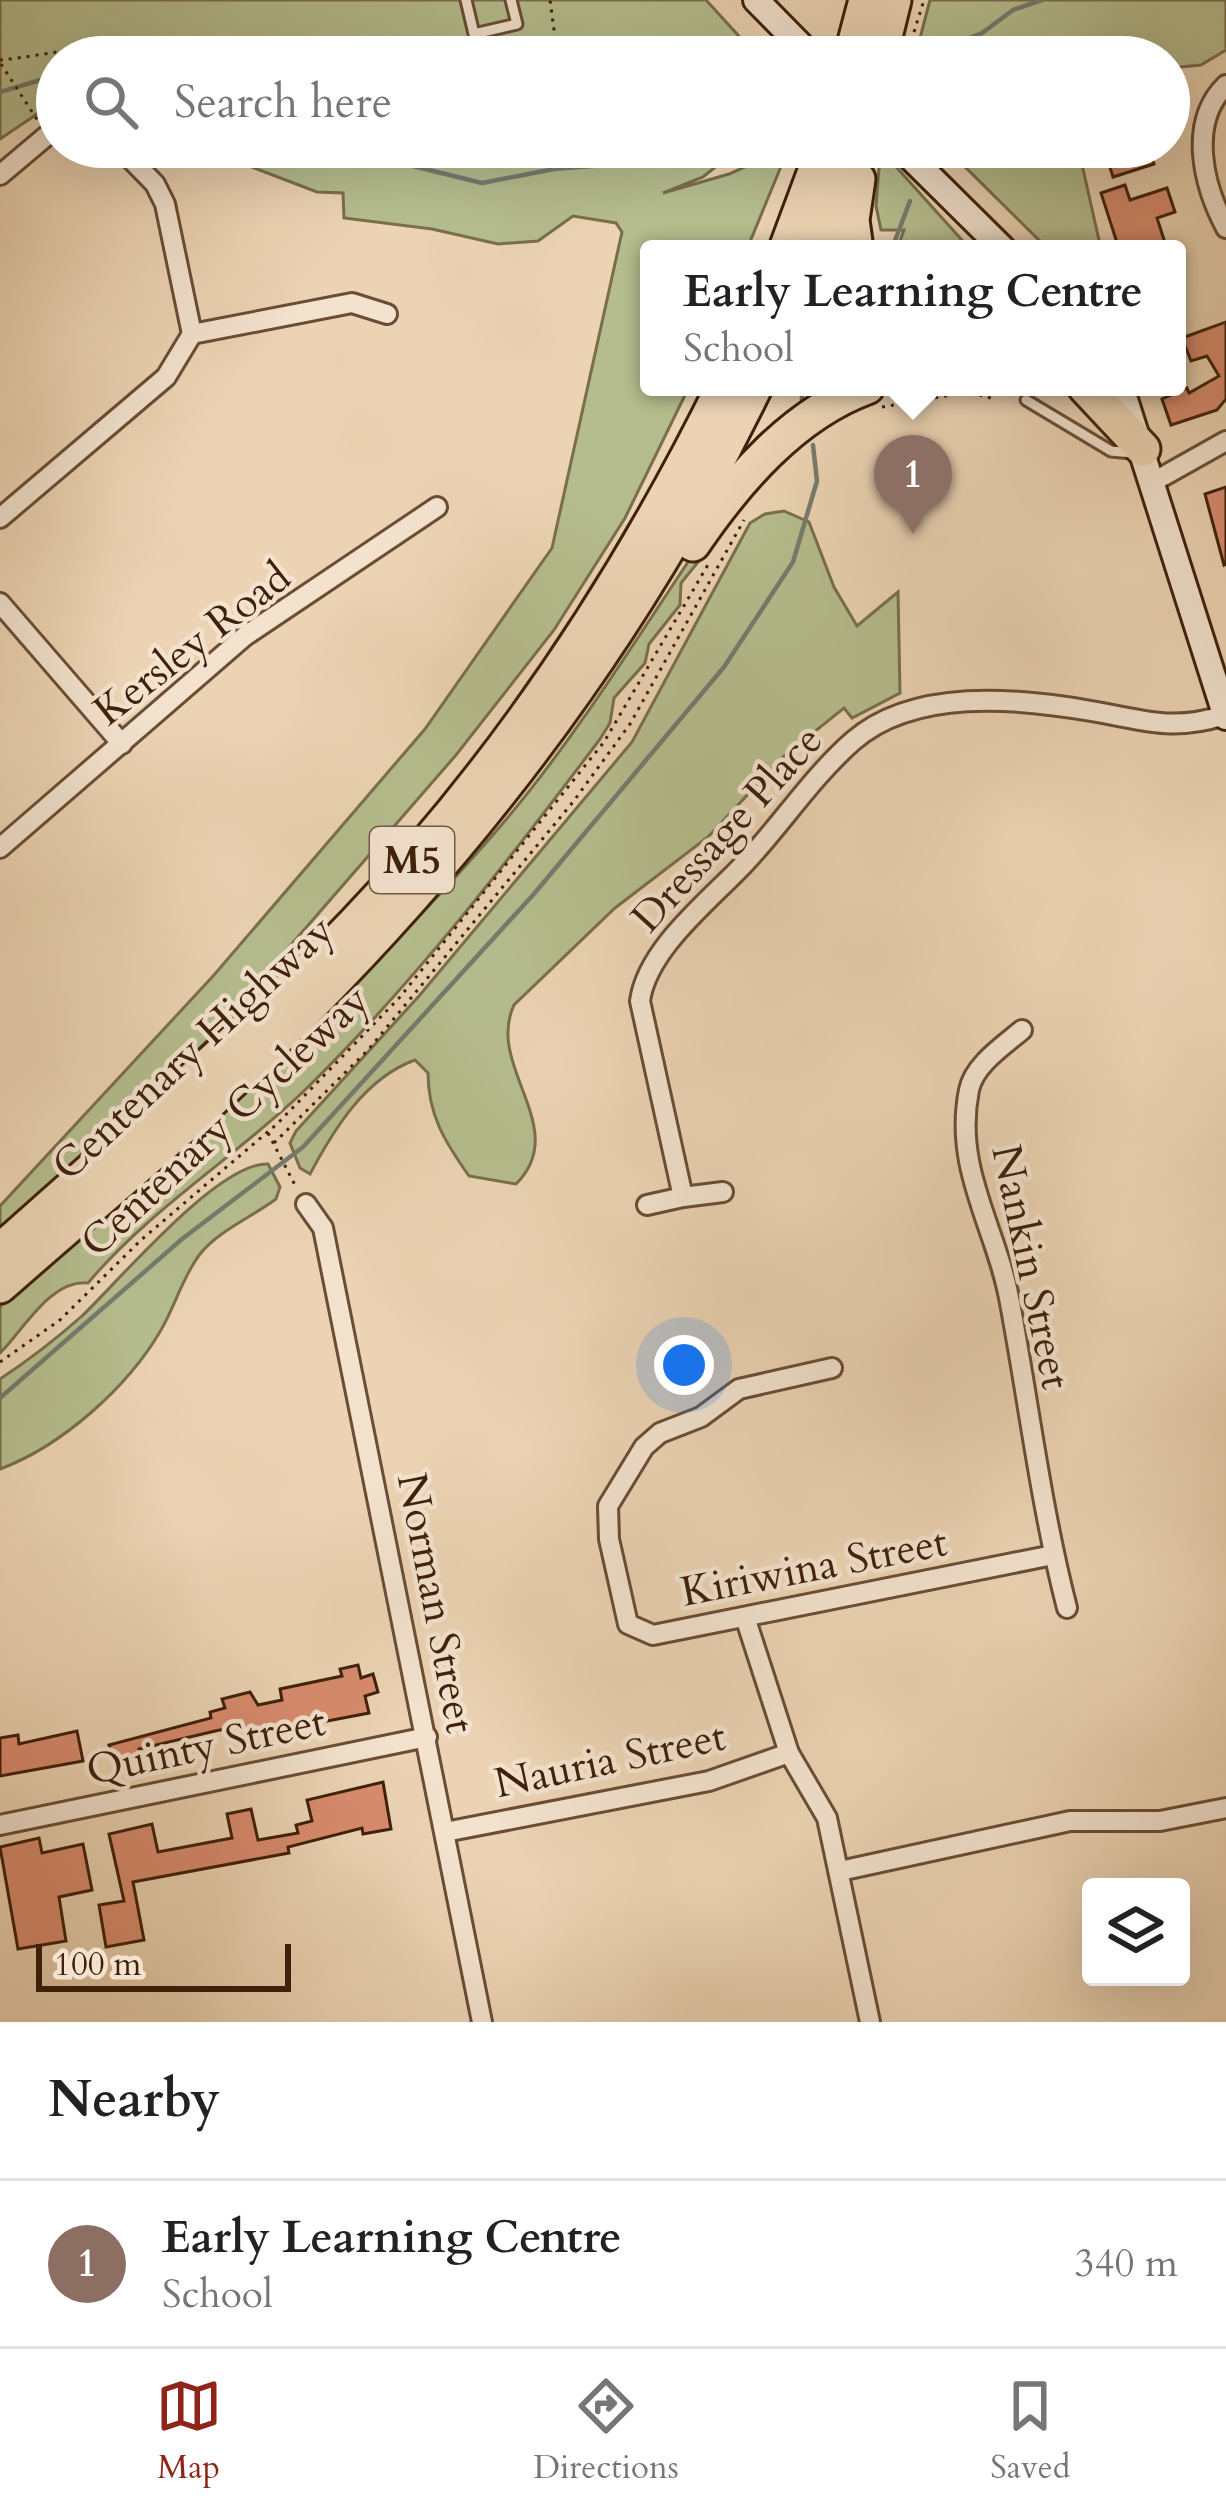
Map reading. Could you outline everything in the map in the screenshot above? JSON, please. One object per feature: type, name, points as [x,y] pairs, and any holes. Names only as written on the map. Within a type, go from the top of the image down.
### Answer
[{"type":"highway","points":[[866,0],[873,36]]},
{"type":"highway","points":[[881,36],[895,0]]},
{"type":"highway","points":[[789,240],[816,168]]},
{"type":"highway","points":[[820,240],[847,168]]},
{"type":"highway","points":[[855,240],[852,220],[858,168]]},
{"type":"highway","name":"Centenary Highway","points":[[0,1251],[257,1020],[401,873],[572,652],[667,497],[718,396]]},
{"type":"highway","name":"Centenary Highway","points":[[0,1286],[258,1058],[389,925],[512,781],[640,597],[750,396]]},
{"type":"highway","points":[[640,597],[673,572],[765,455],[863,396]]},
{"type":"highway","points":[[1093,396],[1143,449]]},
{"type":"main road","points":[[756,0],[791,36]]},
{"type":"main road","points":[[921,168],[994,240]]},
{"type":"main road","points":[[1123,396],[1226,716]]},
{"type":"street","points":[[1226,85],[1203,122],[1207,192],[1226,228]]},
{"type":"street","points":[[0,175],[36,145]]},
{"type":"street","points":[[0,518],[166,377],[192,334],[165,204],[138,168]]},
{"type":"street","points":[[192,334],[352,303],[388,314]]},
{"type":"street","points":[[1154,482],[1226,441]]},
{"type":"street","name":"Kersley Road","points":[[0,848],[245,636],[437,507]]},
{"type":"street","points":[[0,603],[122,744]]},
{"type":"street","name":"Dressage Place","points":[[683,1198],[640,1000],[642,983],[680,933],[856,738],[940,702],[1088,710],[1166,727],[1189,727],[1226,716]]},
{"type":"street","name":"Nankin Street","points":[[1022,1030],[989,1057],[970,1085],[967,1168],[1010,1298],[1066,1608]]},
{"type":"street","points":[[647,1205],[723,1192]]},
{"type":"street","name":"Norman Street","points":[[306,1204],[323,1228],[482,2022]]},
{"type":"street","name":"Kiriwina Street","points":[[832,1368],[745,1386],[701,1417],[660,1433],[617,1484],[608,1506],[609,1539],[628,1624],[653,1636],[1053,1555]]},
{"type":"street","points":[[745,1617],[789,1753],[827,1818],[870,2022]]},
{"type":"street","name":"Quinty Street","points":[[0,1825],[427,1737]]},
{"type":"street","name":"Nauria Street","points":[[446,1832],[709,1780],[789,1753]]},
{"type":"street","points":[[840,1871],[1070,1821],[1160,1821],[1226,1808]]},
{"type":"lane","points":[[466,0],[474,34],[517,24],[511,0]]},
{"type":"lane","points":[[1027,400],[1112,451],[1127,454],[1143,449]]},
{"type":"path","points":[[550,0],[555,36]]},
{"type":"path","points":[[889,36],[924,0]]},
{"type":"path","points":[[33,113],[0,61],[36,57]]},
{"type":"path","points":[[883,396],[933,396]]},
{"type":"path","points":[[987,396],[994,399]]},
{"type":"path","name":"Centenary Cycleway","points":[[0,1362],[60,1320],[141,1240],[268,1133],[400,997],[576,780],[637,691],[737,513]]},
{"type":"path","points":[[274,1142],[368,1050],[573,802],[630,724],[745,518]]},
{"type":"path","name":"Centenary Cycleway","points":[[268,1133],[294,1184]]},
{"type":"green space","points":[[0,0],[706,0],[739,36],[36,36],[36,115],[0,139]]},
{"type":"green space","points":[[930,0],[1226,0],[1226,50],[1201,65],[1190,66],[1190,36],[921,36]]},
{"type":"green space","points":[[254,168],[714,168],[663,193],[742,168],[780,168],[751,240],[640,240],[640,396],[685,396],[625,518],[554,630],[456,755],[212,1036],[0,1239],[0,1206],[214,975],[425,729],[552,548],[622,232],[616,223],[573,216],[538,241],[498,244],[432,229],[344,218],[343,193],[317,192]]},
{"type":"green space","points":[[879,168],[897,168],[962,240],[900,240],[904,230],[881,230],[876,206]]},
{"type":"green space","points":[[966,168],[1083,168],[1099,240],[1039,240]]},
{"type":"green space","points":[[784,511],[809,522],[834,587],[857,626],[898,592],[900,693],[852,718],[844,708],[784,756],[708,837],[615,908],[514,1005],[508,1028],[510,1051],[535,1141],[531,1163],[516,1184],[469,1176],[440,1128],[428,1073],[415,1060],[366,1092],[310,1174],[300,1168],[290,1143],[296,1131],[419,996],[632,742],[750,523]]},
{"type":"green space","points":[[708,532],[707,551],[681,583],[680,605],[649,644],[645,663],[614,698],[610,723],[600,739],[422,964],[306,1089],[139,1231],[88,1283],[61,1289],[38,1308],[0,1353],[0,1307],[324,1012],[504,822],[585,717]]},
{"type":"green space","points":[[268,1164],[280,1187],[276,1199],[200,1254],[161,1330],[131,1373],[69,1430],[0,1469],[0,1379],[82,1316],[197,1202],[247,1169]]},
{"type":"building","points":[[1110,168],[1141,168],[1113,177]]},
{"type":"building","points":[[1125,185],[1130,200],[1167,188],[1175,212],[1157,218],[1164,240],[1116,240],[1101,193]]},
{"type":"building","points":[[1226,322],[1226,399],[1217,410],[1171,425],[1162,399],[1186,396],[1186,388],[1189,393],[1219,376],[1207,356],[1191,361],[1186,337]]},
{"type":"building","points":[[1226,487],[1226,564],[1224,565],[1205,494]]},
{"type":"building","points":[[358,1665],[361,1678],[373,1674],[378,1692],[365,1696],[369,1713],[243,1737],[240,1726],[215,1731],[139,1749],[143,1763],[117,1771],[109,1745],[211,1718],[210,1712],[225,1708],[222,1699],[250,1692],[258,1705],[282,1700],[280,1689],[342,1676],[340,1669]]},
{"type":"building","points":[[77,1731],[83,1761],[0,1776],[0,1738],[18,1735],[19,1744]]},
{"type":"building","points":[[383,1782],[391,1829],[363,1834],[362,1828],[288,1847],[289,1853],[133,1882],[144,1940],[106,1947],[99,1905],[124,1901],[109,1834],[152,1824],[158,1852],[232,1838],[227,1814],[251,1809],[258,1840],[298,1833],[296,1825],[312,1821],[307,1800]]},
{"type":"building","points":[[39,1838],[42,1853],[83,1844],[92,1890],[59,1897],[66,1941],[18,1949],[0,1847]]},
{"type":"waterway","points":[[974,36],[1013,10],[1042,0]]},
{"type":"waterway","points":[[0,92],[36,81]]},
{"type":"waterway","points":[[421,168],[482,183],[567,168]]},
{"type":"waterway","points":[[895,240],[910,201]]},
{"type":"waterway","points":[[802,396],[802,403]]},
{"type":"waterway","points":[[0,1398],[182,1239],[303,1147],[533,895],[724,667],[793,562],[817,481],[813,445]]},
{"type":"place","name":"Early Learning Centre","points":[[913,534]]}]
